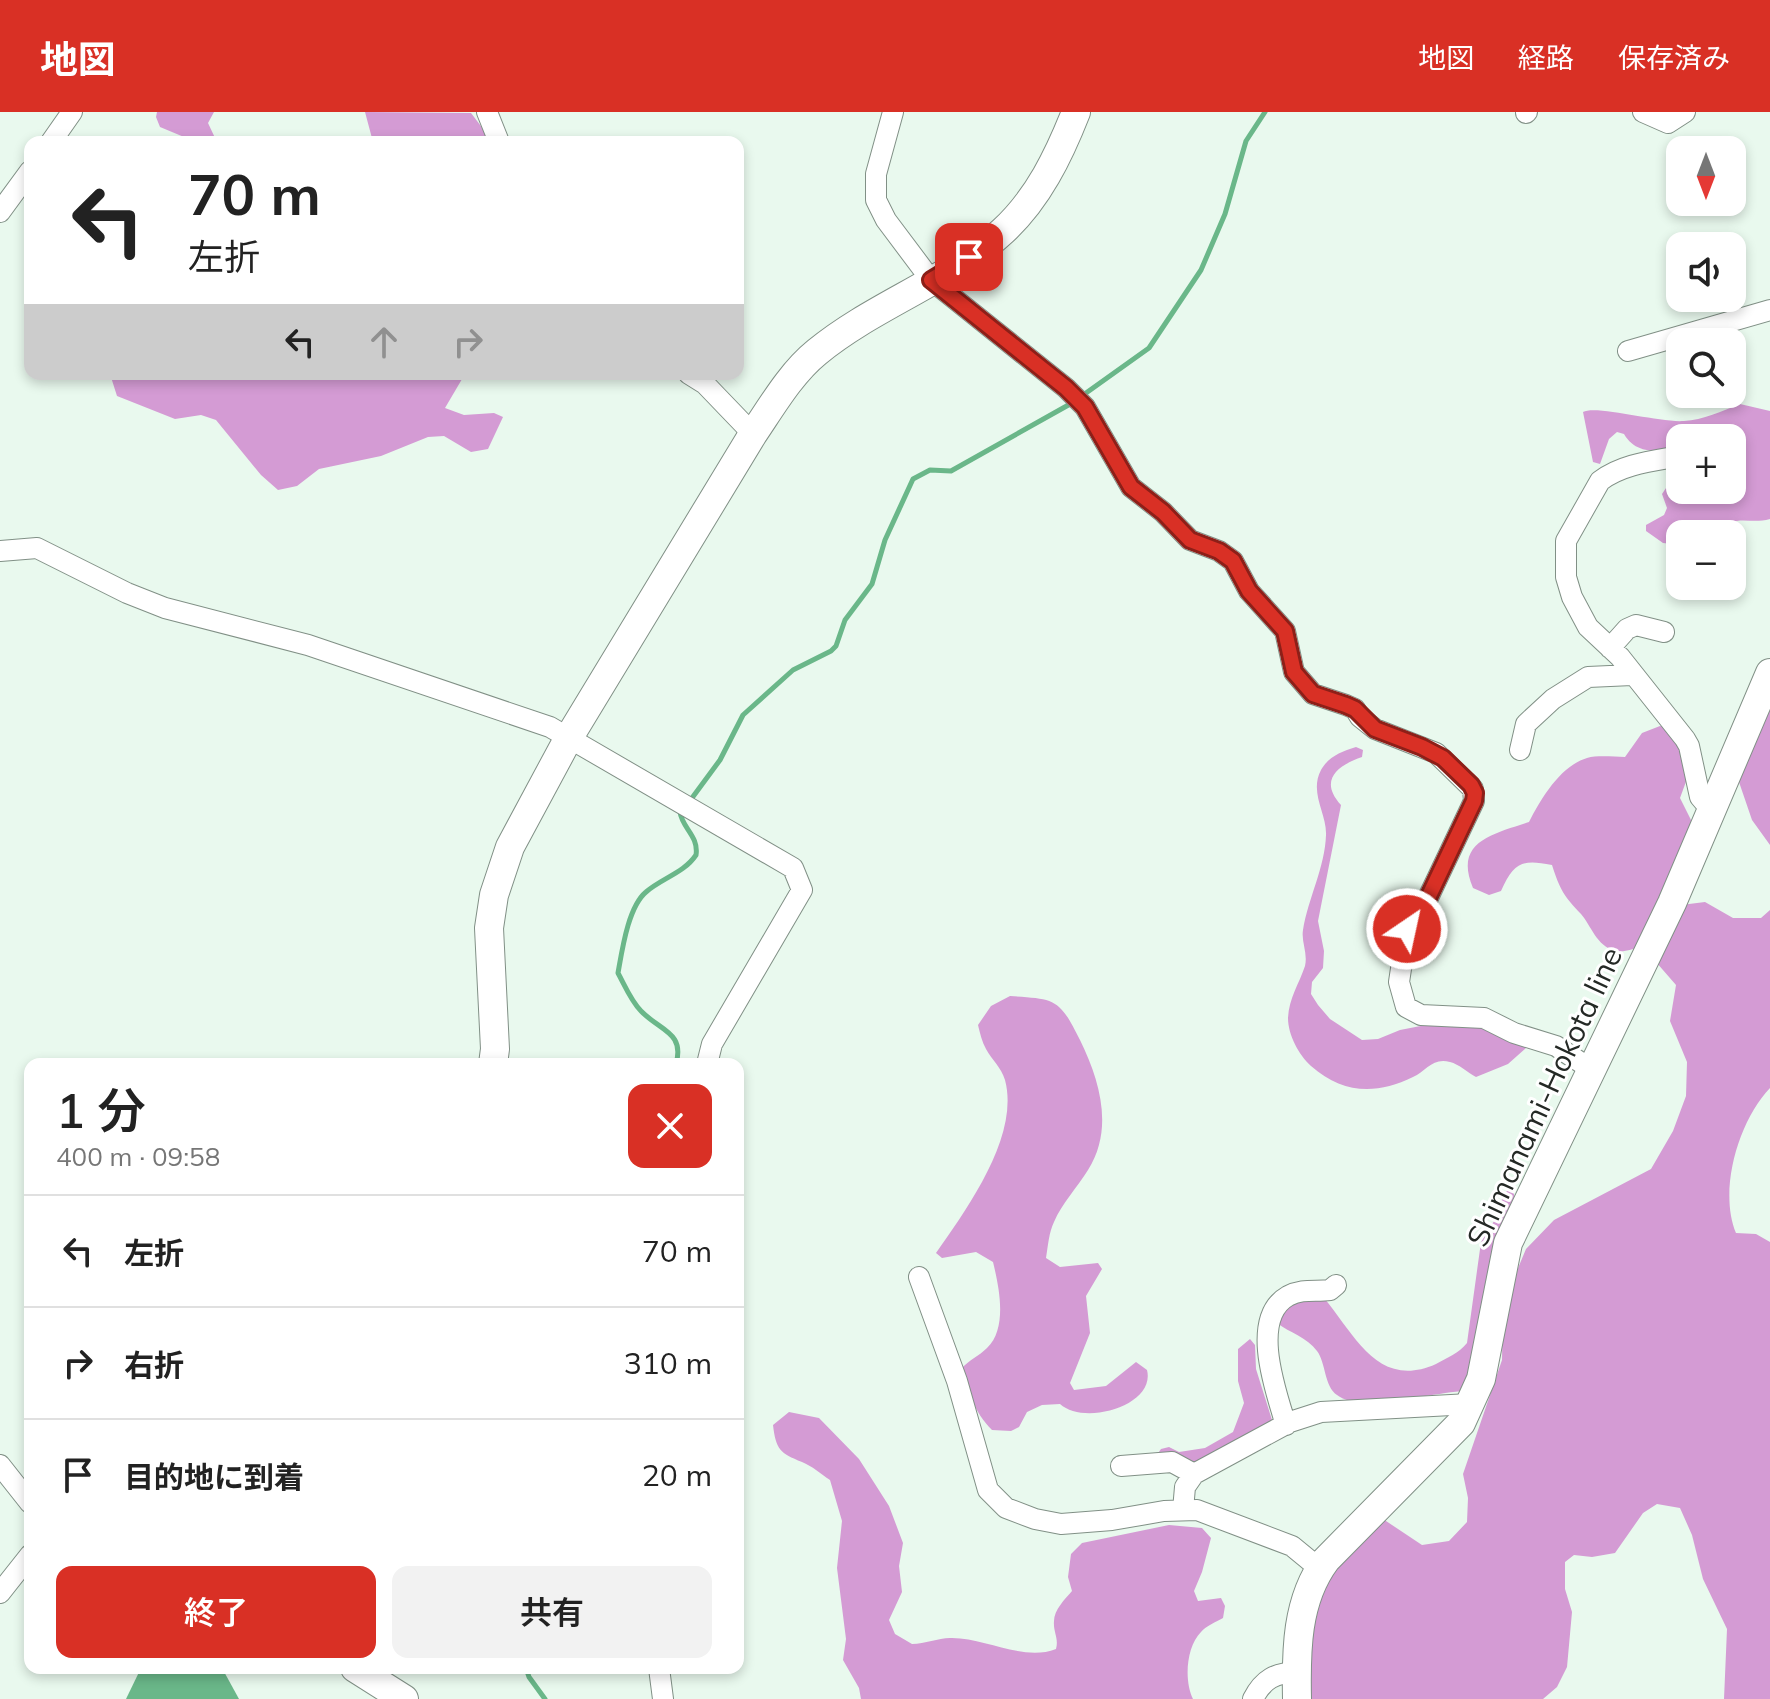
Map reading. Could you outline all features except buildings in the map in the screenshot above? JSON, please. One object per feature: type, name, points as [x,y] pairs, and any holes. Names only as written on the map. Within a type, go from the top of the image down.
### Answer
[{"type":"street","points":[[55,136],[72,112]]},
{"type":"street","points":[[487,112],[497,136]]},
{"type":"street","points":[[893,112],[876,174],[876,200],[886,220],[931,280],[1066,388],[1085,407],[1131,487],[1163,512],[1190,540],[1219,551],[1233,561],[1249,591],[1285,631],[1294,672],[1313,694],[1355,709],[1375,729],[1443,758],[1471,785],[1475,793],[1474,801],[1427,900],[1410,920],[1407,929],[1399,982],[1406,1007],[1421,1015],[1484,1018],[1514,1033],[1556,1046],[1592,1070]]},
{"type":"street","points":[[494,1058],[489,928],[494,895],[518,828],[568,739],[753,434],[778,396],[816,353],[1003,231],[1028,203],[1058,156],[1076,112]]},
{"type":"street","points":[[1643,112],[1668,123],[1685,112]]},
{"type":"street","points":[[0,212],[24,179]]},
{"type":"street","points":[[1628,351],[1770,310]]},
{"type":"street","points":[[699,380],[753,434]]},
{"type":"street","points":[[1666,459],[1636,464],[1607,475],[1595,487],[1566,541],[1566,577],[1572,597],[1588,627],[1610,648],[1685,739],[1700,797],[1711,810]]},
{"type":"street","points":[[0,551],[37,548],[127,593],[165,608],[308,645],[550,727],[793,868],[802,890],[712,1044],[708,1058]]},
{"type":"street","points":[[1610,648],[1627,629],[1636,625],[1664,632]]},
{"type":"street","name":"Shimanami-Hokota line","points":[[1297,1686],[1298,1637],[1303,1612],[1320,1569],[1461,1423],[1470,1404],[1481,1379],[1508,1243],[1672,903],[1770,673]]},
{"type":"street","points":[[1520,750],[1526,724],[1553,699],[1588,677],[1632,675]]},
{"type":"street","points":[[919,1277],[957,1381],[988,1490],[1006,1508],[1035,1519],[1061,1524],[1197,1510],[1292,1546],[1320,1569]]},
{"type":"street","points":[[1286,1425],[1269,1368],[1270,1316],[1288,1296],[1307,1289],[1330,1290],[1336,1285]]},
{"type":"street","points":[[1183,1510],[1185,1487],[1194,1474],[1286,1425],[1321,1412],[1470,1404]]},
{"type":"street","points":[[1121,1466],[1172,1462],[1194,1474]]},
{"type":"street","points":[[0,1465],[24,1495]]},
{"type":"street","points":[[0,1593],[24,1563]]},
{"type":"street","points":[[364,1674],[404,1699]]},
{"type":"street","points":[[660,1674],[663,1699]]},
{"type":"street","points":[[1253,1699],[1266,1680],[1275,1675],[1297,1686]]},
{"type":"shaded area","points":[[157,112],[214,112],[208,123],[214,136],[182,136],[160,127]]},
{"type":"shaded area","points":[[365,112],[471,113],[488,136],[371,136]]},
{"type":"shaded area","points":[[112,380],[461,380],[445,408],[464,415],[494,413],[503,417],[488,449],[471,452],[444,436],[428,437],[381,456],[319,469],[297,486],[278,490],[261,475],[216,420],[201,415],[175,419],[117,396]]},
{"type":"shaded area","points":[[1746,405],[1770,411],[1770,519],[1666,520],[1666,543],[1663,543],[1646,531],[1646,525],[1664,515],[1667,508],[1662,494],[1666,488],[1666,504],[1746,504],[1746,424],[1666,424],[1666,451],[1641,449],[1624,434],[1617,432],[1609,439],[1600,464],[1593,462],[1583,412],[1590,410],[1684,421],[1729,408],[1746,408]]},
{"type":"shaded area","points":[[1770,708],[1770,845],[1752,820],[1739,782]]},
{"type":"shaded area","points":[[1660,726],[1673,728],[1691,768],[1680,798],[1692,822],[1640,947],[1618,951],[1603,945],[1563,892],[1552,865],[1533,862],[1520,865],[1510,874],[1501,891],[1489,895],[1473,888],[1468,860],[1480,842],[1529,822],[1552,784],[1577,762],[1596,757],[1625,757],[1642,733]]},
{"type":"shaded area","points":[[1356,747],[1363,750],[1362,757],[1338,770],[1331,782],[1331,789],[1341,805],[1318,921],[1324,951],[1323,968],[1312,982],[1311,994],[1330,1019],[1362,1040],[1378,1039],[1400,1030],[1436,1023],[1470,1020],[1526,1042],[1526,1048],[1508,1064],[1476,1077],[1453,1063],[1439,1061],[1399,1083],[1360,1089],[1323,1075],[1311,1066],[1295,1044],[1288,1024],[1289,1011],[1305,966],[1303,930],[1323,859],[1326,835],[1318,778],[1324,765],[1332,758]]},
{"type":"shaded area","points":[[1705,902],[1733,918],[1761,918],[1770,910],[1770,1088],[1749,1118],[1741,1137],[1729,1197],[1736,1233],[1756,1234],[1770,1242],[1770,1699],[1724,1699],[1727,1629],[1703,1579],[1692,1535],[1680,1508],[1657,1504],[1643,1513],[1615,1553],[1592,1557],[1574,1555],[1565,1562],[1565,1589],[1572,1612],[1567,1667],[1557,1687],[1543,1699],[1308,1699],[1311,1640],[1318,1604],[1334,1570],[1351,1548],[1383,1519],[1422,1545],[1449,1541],[1467,1522],[1468,1498],[1463,1474],[1502,1360],[1503,1304],[1526,1249],[1554,1220],[1651,1169],[1673,1131],[1686,1096],[1687,1062],[1670,1021],[1676,985],[1656,962],[1681,905]]},
{"type":"shaded area","points":[[1010,996],[1047,1000],[1061,1008],[1087,1056],[1101,1105],[1101,1138],[1096,1154],[1057,1215],[1046,1258],[1060,1267],[1098,1263],[1102,1269],[1086,1296],[1090,1333],[1070,1383],[1074,1390],[1106,1386],[1136,1362],[1147,1370],[1147,1383],[1141,1394],[1116,1409],[1085,1413],[1060,1404],[1042,1405],[1027,1412],[1019,1427],[1011,1431],[992,1430],[986,1423],[972,1401],[962,1368],[987,1348],[998,1330],[1000,1307],[993,1262],[976,1252],[942,1258],[936,1253],[988,1171],[1005,1124],[1008,1102],[1005,1080],[985,1046],[978,1025],[991,1006]]},
{"type":"shaded area","points":[[1509,1189],[1514,1194],[1514,1201],[1464,1391],[1379,1402],[1348,1400],[1337,1395],[1313,1346],[1277,1323],[1285,1304],[1324,1298],[1358,1342],[1383,1364],[1398,1370],[1416,1370],[1436,1364],[1467,1343],[1481,1242]]},
{"type":"shaded area","points":[[1250,1339],[1255,1345],[1256,1369],[1272,1420],[1270,1427],[1199,1463],[1184,1463],[1156,1456],[1161,1449],[1169,1447],[1179,1452],[1205,1448],[1233,1432],[1244,1403],[1238,1381],[1238,1349]]},
{"type":"shaded area","points":[[789,1412],[819,1418],[859,1459],[889,1506],[903,1543],[899,1566],[902,1592],[889,1620],[895,1634],[912,1644],[950,1638],[1030,1653],[1056,1649],[1054,1617],[1072,1591],[1068,1577],[1071,1554],[1082,1543],[1169,1525],[1202,1528],[1211,1538],[1194,1591],[1198,1601],[1221,1598],[1225,1606],[1223,1618],[1203,1630],[1192,1646],[1188,1674],[1193,1699],[861,1699],[859,1688],[843,1660],[846,1639],[837,1568],[842,1521],[830,1480],[784,1453],[778,1445],[773,1425]]},
{"type":"shaded area","points":[[138,1674],[225,1674],[239,1699],[126,1699]]},
{"type":"waterway","points":[[1086,393],[1149,348],[1201,270],[1225,214],[1246,141],[1265,112]]},
{"type":"waterway","points":[[692,798],[720,760],[743,715],[793,670],[836,646],[845,620],[872,584],[885,540],[913,479],[930,470],[951,471],[1072,403]]},
{"type":"waterway","points":[[677,1058],[674,1038],[637,1007],[618,973],[627,930],[640,899],[696,855],[693,837],[680,812]]},
{"type":"waterway","points":[[528,1674],[545,1699]]},
{"type":"route","points":[[969,257],[931,280],[1066,388],[1085,407],[1131,487],[1163,512],[1190,540],[1226,554],[1233,561],[1249,591],[1285,631],[1294,672],[1303,684],[1321,699],[1355,709],[1375,729],[1436,753],[1471,785],[1475,793],[1474,801],[1427,900],[1410,920],[1407,929]]}]
